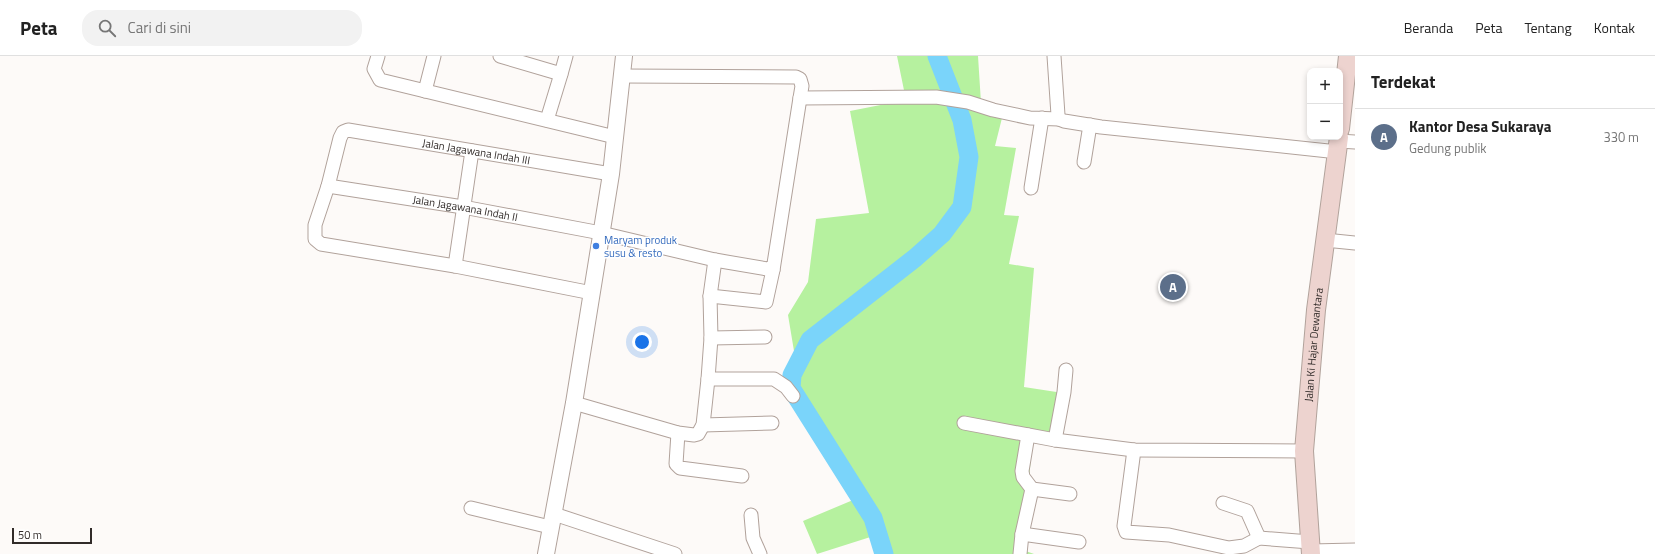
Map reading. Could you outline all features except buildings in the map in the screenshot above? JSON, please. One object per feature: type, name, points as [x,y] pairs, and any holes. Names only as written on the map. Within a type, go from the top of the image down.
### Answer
[{"type":"main road","name":"Jalan Ki Hajar Dewantara","points":[[1343,126],[1348,56]]},
{"type":"main road","name":"Jalan Ki Hajar Dewantara","points":[[1311,549],[1304,451],[1316,310],[1325,240],[1342,140]]},
{"type":"street","points":[[378,56],[374,69],[380,80],[615,137]]},
{"type":"street","points":[[425,91],[434,56]]},
{"type":"street","points":[[500,56],[561,74]]},
{"type":"street","points":[[547,120],[566,56]]},
{"type":"street","points":[[546,554],[574,403],[611,174],[624,56]]},
{"type":"street","points":[[1054,56],[1059,119]]},
{"type":"street","points":[[622,76],[796,77],[801,82],[800,98],[774,270],[766,302],[710,296]]},
{"type":"street","points":[[800,98],[936,98],[968,102],[993,110],[1090,125],[1307,138]]},
{"type":"street","points":[[1031,188],[1042,118]]},
{"type":"street","points":[[1084,162],[1090,125]]},
{"type":"street","name":"Jalan Jagawana Indah III","points":[[328,186],[343,132],[348,130],[611,174]]},
{"type":"street","points":[[455,266],[472,151]]},
{"type":"street","points":[[328,186],[315,225],[314,239],[321,244],[455,266],[592,293]]},
{"type":"street","name":"Jalan Jagawana Indah II","points":[[328,186],[463,207],[601,233],[715,260],[774,270]]},
{"type":"street","points":[[1325,240],[1355,243]]},
{"type":"street","points":[[574,403],[678,433],[694,435],[700,431],[708,379],[711,338],[710,296],[715,260]]},
{"type":"street","points":[[711,338],[765,337]]},
{"type":"street","points":[[1055,440],[1064,392],[1066,370]]},
{"type":"street","points":[[708,379],[774,379],[786,387],[793,396]]},
{"type":"street","points":[[702,425],[772,423]]},
{"type":"street","points":[[964,423],[1055,440],[1134,450],[1304,451]]},
{"type":"street","points":[[678,433],[676,464],[680,468],[742,476]]},
{"type":"street","points":[[1028,435],[1022,471],[1023,477],[1032,489],[1070,494]]},
{"type":"street","points":[[1134,450],[1124,526],[1126,532],[1177,537],[1229,548],[1244,546],[1259,538],[1311,549],[1355,550]]},
{"type":"street","points":[[1020,554],[1022,534],[1032,489]]},
{"type":"street","points":[[1223,503],[1247,511],[1259,538]]},
{"type":"street","points":[[471,508],[552,521],[675,554]]},
{"type":"street","points":[[751,515],[753,538],[760,554]]},
{"type":"street","points":[[1022,534],[1079,542]]},
{"type":"green space","points":[[897,56],[978,56],[981,103],[1004,110],[995,146],[1016,148],[1004,215],[1019,216],[1009,264],[1034,268],[1024,387],[1063,393],[1056,436],[1033,433],[1023,550],[1034,554],[885,554],[883,533],[817,554],[803,521],[865,495],[832,448],[805,417],[788,315],[808,282],[816,219],[869,213],[850,111],[906,100]]},
{"type":"waterway","points":[[884,554],[873,518],[791,388],[792,375],[810,340],[915,258],[942,234],[962,207],[969,157],[962,120],[937,56]]},
{"type":"place","name":"Maryam produk susu & resto","points":[[596,246]]},
{"type":"place","name":"Kantor Desa Sukaraya","points":[[1173,287]]}]
